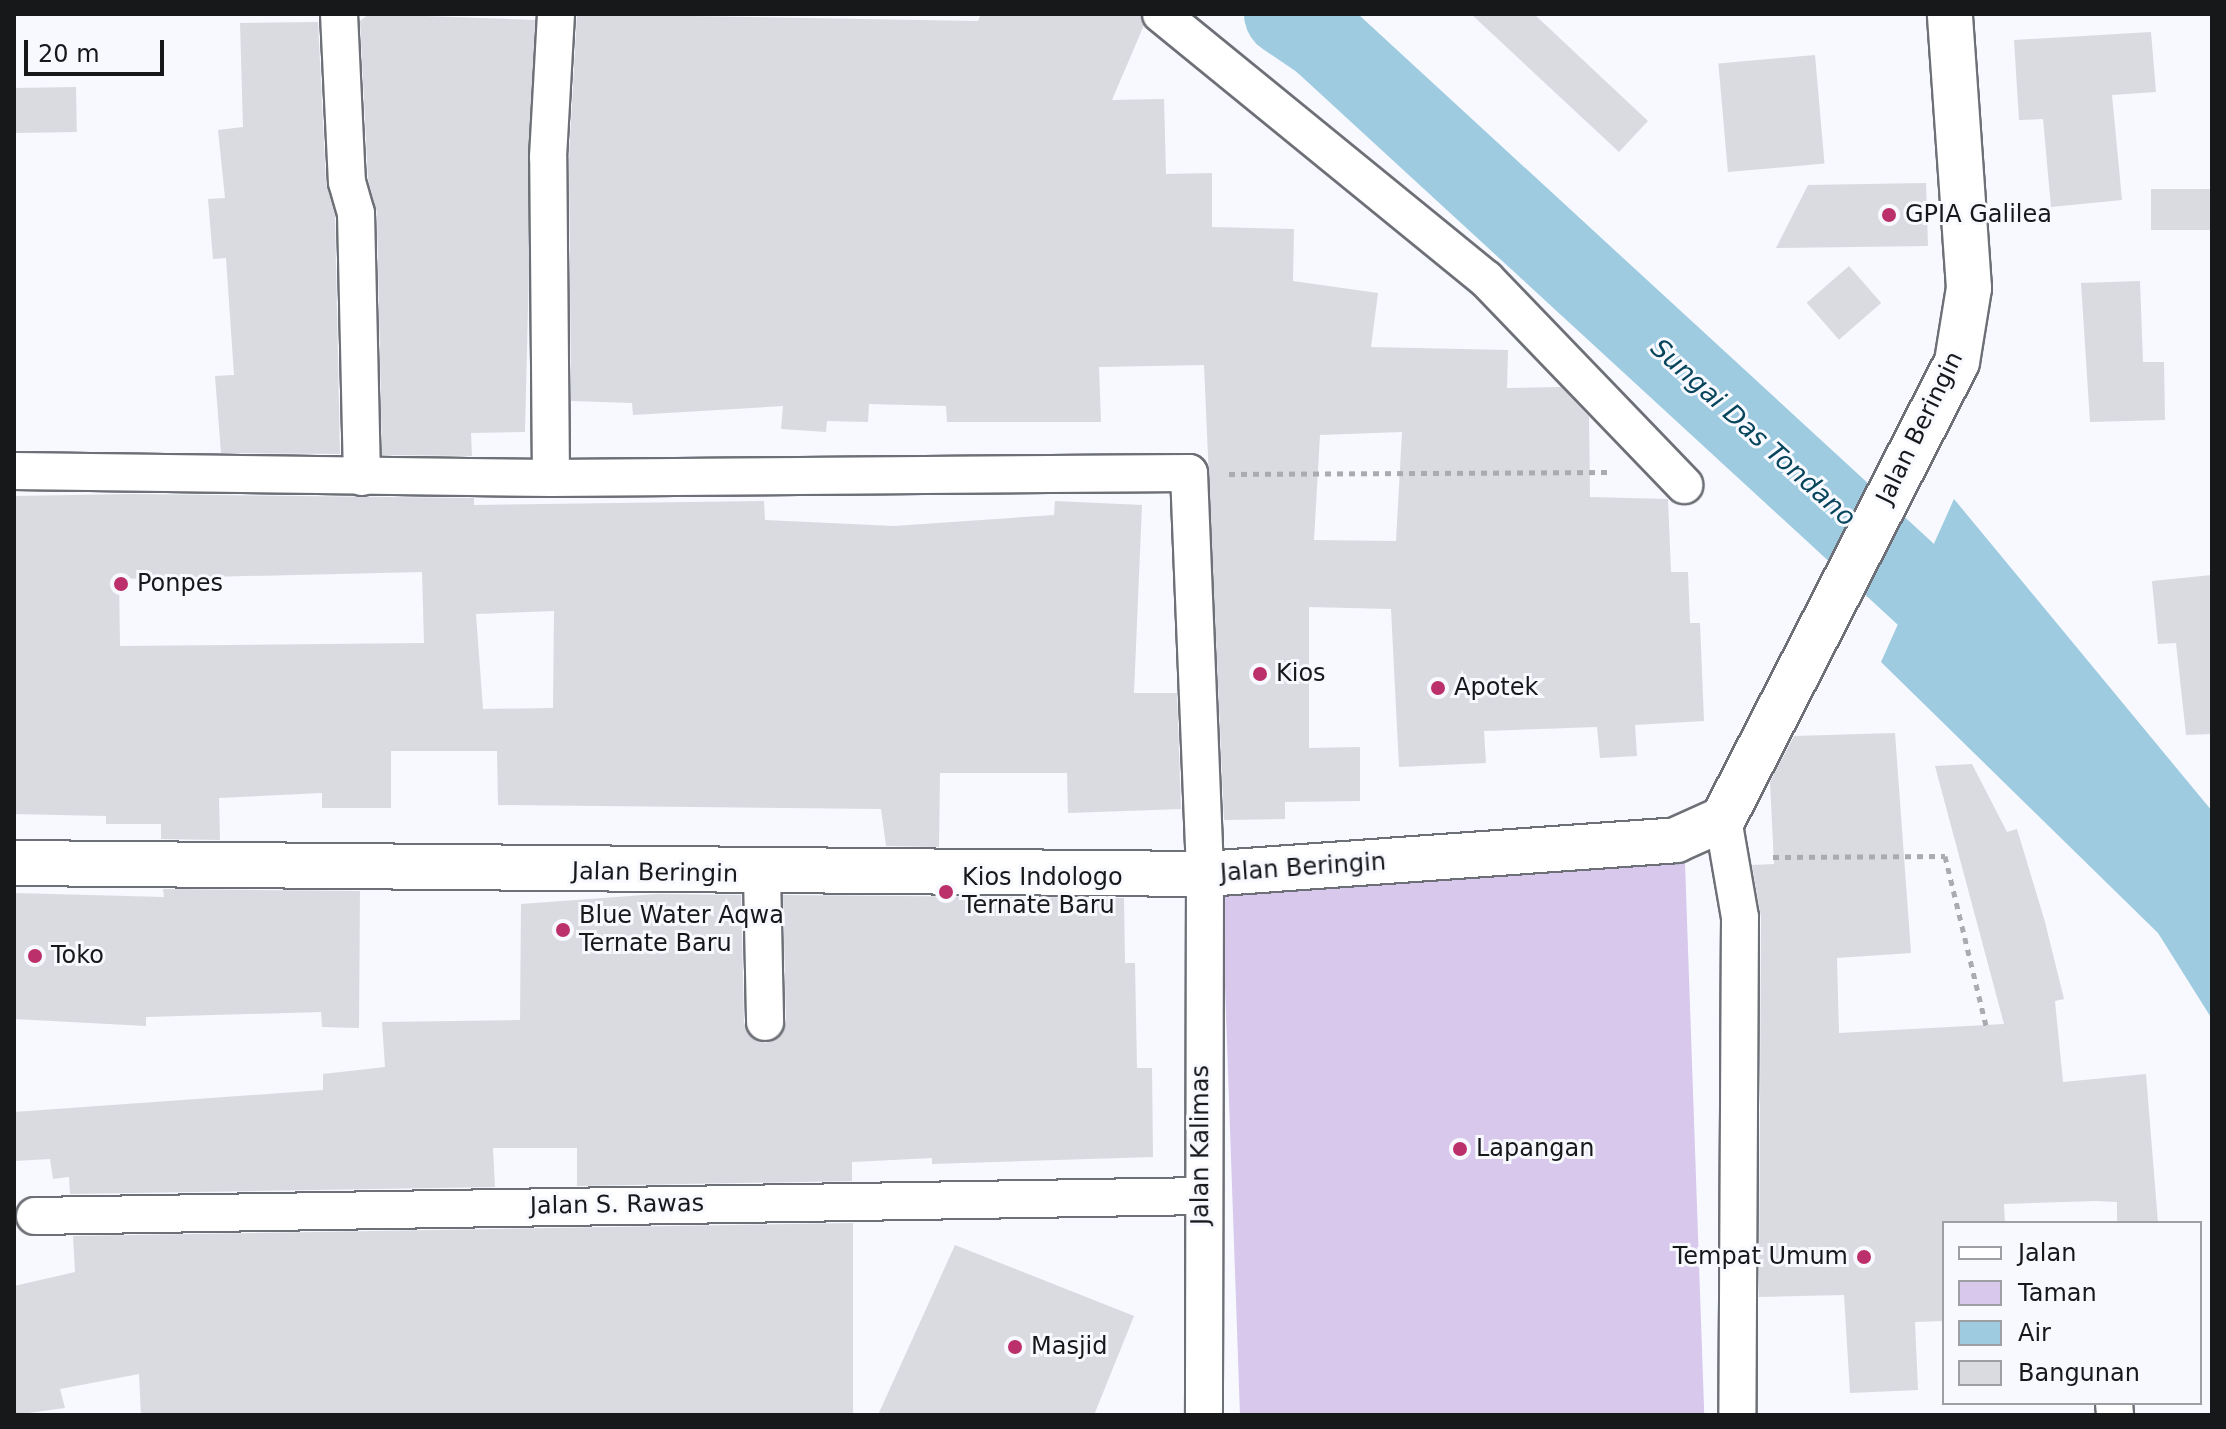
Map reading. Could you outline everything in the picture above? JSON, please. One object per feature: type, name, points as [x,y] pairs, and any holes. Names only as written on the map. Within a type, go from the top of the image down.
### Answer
[{"type":"street","points":[[339,14],[347,182],[356,213],[362,477]]},
{"type":"street","points":[[551,478],[548,157],[556,14]]},
{"type":"street","points":[[1161,14],[1486,279],[1680,479]]},
{"type":"street","name":"Jalan Beringin","points":[[14,863],[762,875],[1205,874],[1618,849],[1676,840],[1723,819],[1756,747],[1957,362],[1969,288],[1950,14]]},
{"type":"street","points":[[14,471],[551,478],[1189,473]]},
{"type":"street","name":"Jalan Kalimas","points":[[1189,473],[1205,874],[1200,1196],[1204,1415]]},
{"type":"street","points":[[1723,819],[1740,917],[1737,1415]]},
{"type":"street","points":[[762,875],[765,1022]]},
{"type":"street","name":"Jalan S. Rawas","points":[[35,1216],[1200,1196]]},
{"type":"path","points":[[1189,473],[1680,479]]},
{"type":"path","points":[[1732,863],[1838,851],[1945,856],[1986,1026]]},
{"type":"green space","name":"Lapangan","points":[[1685,863],[1704,1415],[1240,1415],[1221,879]]},
{"type":"water","points":[[1954,499],[2212,811],[2212,1019],[2158,933],[1881,662]]},
{"type":"building","points":[[369,14],[535,20],[525,432],[471,433],[472,456],[382,455],[377,213],[368,179],[360,21]]},
{"type":"building","points":[[577,14],[978,21],[981,14],[1140,14],[1144,25],[1112,100],[1164,99],[1166,174],[1212,173],[1212,227],[1294,229],[1293,281],[1378,293],[1371,347],[1508,350],[1507,388],[1561,387],[1589,417],[1590,497],[1668,499],[1671,572],[1688,572],[1690,623],[1700,623],[1704,721],[1635,725],[1637,756],[1600,758],[1597,727],[1484,731],[1486,763],[1399,767],[1391,609],[1309,607],[1309,748],[1360,747],[1360,801],[1285,802],[1285,819],[1224,820],[1204,365],[1099,367],[1101,422],[947,422],[946,406],[869,404],[868,422],[827,421],[826,432],[781,429],[783,406],[633,415],[632,403],[571,401],[569,157]],"holes":[[[1402,432],[1396,541],[1314,540],[1320,435]]]},
{"type":"building","points":[[1471,14],[1534,14],[1648,121],[1619,152]]},
{"type":"building","points":[[318,22],[326,183],[335,216],[340,454],[221,453],[215,376],[234,375],[226,258],[213,259],[208,199],[225,198],[218,130],[243,127],[240,23]]},
{"type":"building","points":[[2151,32],[2156,92],[2112,95],[2122,200],[2051,207],[2043,119],[2019,120],[2014,40]]},
{"type":"building","points":[[1815,55],[1824,164],[1728,172],[1718,63]]},
{"type":"building","points":[[76,87],[77,132],[15,133],[14,88]]},
{"type":"building","points":[[1926,183],[1928,246],[1776,248],[1808,185]]},
{"type":"building","points":[[2151,189],[2212,189],[2212,230],[2151,230]]},
{"type":"building","points":[[1849,266],[1881,303],[1839,340],[1807,303]]},
{"type":"building","points":[[2140,281],[2143,362],[2164,362],[2165,420],[2090,422],[2081,283]]},
{"type":"building","points":[[133,494],[474,498],[474,505],[764,501],[765,520],[894,526],[1054,515],[1055,501],[1142,505],[1134,693],[1177,693],[1181,809],[1068,813],[1067,773],[940,773],[939,847],[886,846],[881,809],[498,805],[497,751],[391,751],[391,808],[322,808],[322,793],[219,798],[220,840],[161,839],[161,824],[106,824],[106,816],[14,814],[14,496]],"holes":[[[422,572],[424,643],[120,646],[119,579]],[[554,611],[553,708],[483,709],[476,614]]]},
{"type":"building","points":[[2212,575],[2212,734],[2186,735],[2176,643],[2158,644],[2152,581]]},
{"type":"building","points":[[1895,733],[1911,953],[1837,958],[1839,1033],[2004,1024],[1935,766],[1972,764],[2007,832],[2017,829],[2045,922],[2064,999],[2055,1001],[2063,1082],[2146,1074],[2158,1221],[2117,1221],[2117,1202],[2096,1201],[2004,1204],[2005,1221],[1942,1221],[1942,1321],[1915,1322],[1918,1390],[1850,1393],[1844,1295],[1759,1297],[1761,917],[1752,865],[1774,864],[1770,782],[1794,736]]},
{"type":"building","points":[[163,889],[360,891],[359,1028],[322,1027],[321,1012],[146,1017],[146,1026],[14,1019],[14,893],[164,897]]},
{"type":"building","points":[[657,894],[741,895],[744,1023],[765,1043],[776,1039],[786,1022],[783,895],[1124,898],[1125,963],[1135,963],[1137,1068],[1152,1068],[1153,1157],[932,1164],[932,1158],[852,1162],[852,1181],[577,1186],[577,1148],[493,1148],[495,1187],[70,1194],[69,1177],[53,1179],[50,1159],[14,1161],[14,1112],[323,1090],[323,1074],[385,1067],[382,1022],[520,1020],[521,904]]},
{"type":"building","points":[[853,1223],[853,1415],[141,1415],[139,1374],[60,1389],[65,1408],[14,1415],[14,1286],[75,1272],[73,1236]]},
{"type":"building","name":"Masjid","points":[[955,1245],[1134,1316],[1094,1415],[878,1415]]},
{"type":"waterway","name":"Sungai Das Tondano","points":[[1286,14],[1323,39],[1998,660]]},
{"type":"place","name":"GPIA Galilea","points":[[1889,215]]},
{"type":"place","name":"Ponpes","points":[[121,584]]},
{"type":"place","name":"Kios","points":[[1260,674]]},
{"type":"place","name":"Apotek","points":[[1438,688]]},
{"type":"place","name":"Kios Indologo Ternate Baru","points":[[946,892]]},
{"type":"place","name":"Blue Water Aqwa Ternate Baru","points":[[563,930]]},
{"type":"place","name":"Toko","points":[[35,956]]},
{"type":"place","name":"Lapangan","points":[[1460,1149]]},
{"type":"place","name":"Tempat Umum","points":[[1864,1257]]},
{"type":"place","name":"Masjid","points":[[1015,1347]]}]
